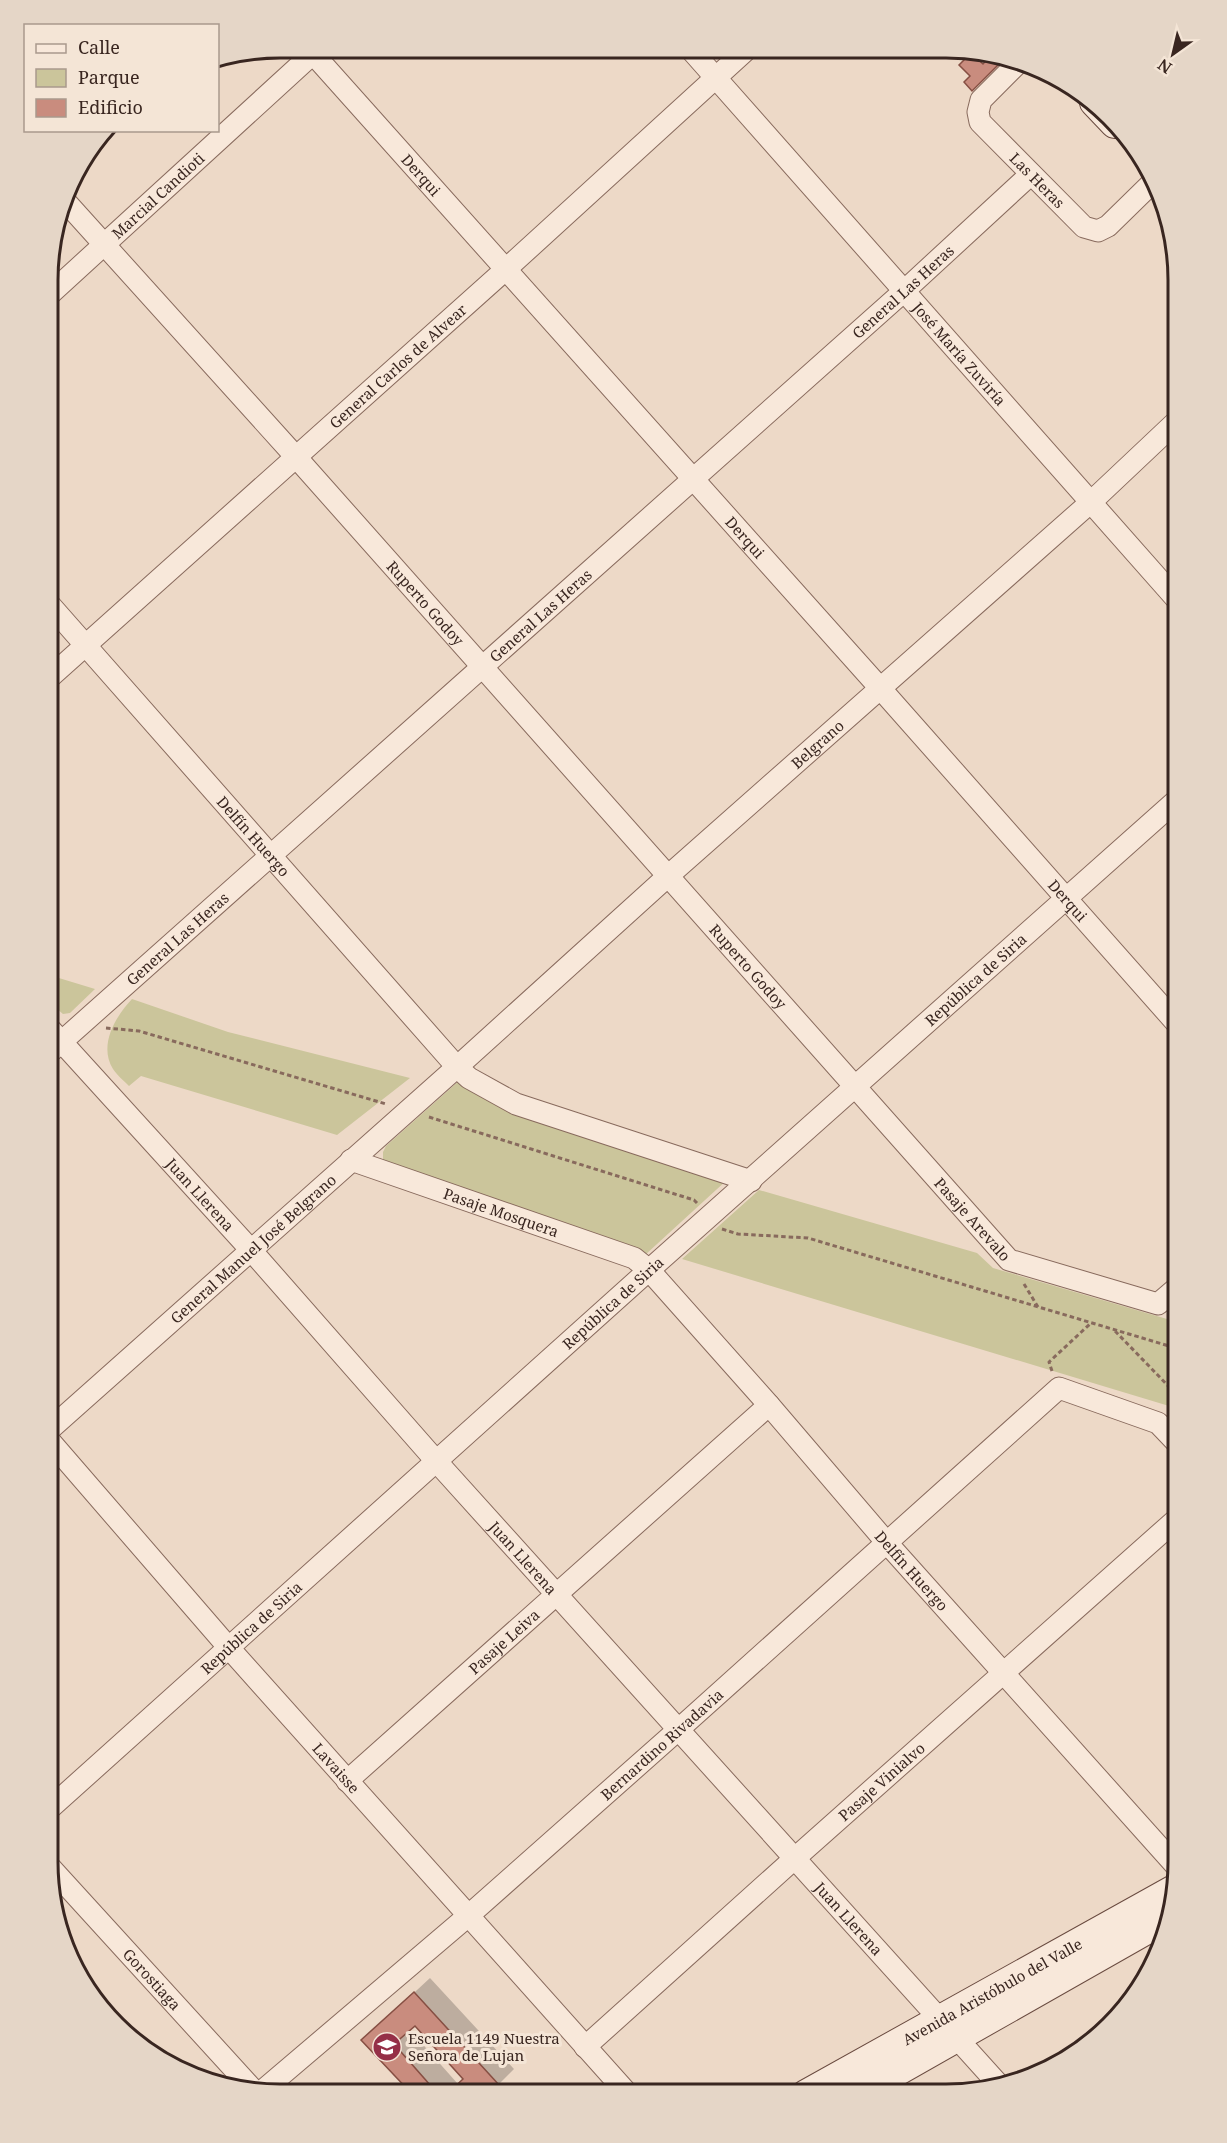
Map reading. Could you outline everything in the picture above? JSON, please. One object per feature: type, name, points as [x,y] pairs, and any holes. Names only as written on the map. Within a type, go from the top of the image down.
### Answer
[{"type":"main road","name":"Avenida Aristóbulo del Valle","points":[[870,2084],[949,2029],[1166,1894]]},
{"type":"main road","name":"Avenida Aristóbulo del Valle","points":[[830,2084],[949,2029],[1161,1920]]},
{"type":"street","name":"Marcial Candioti","points":[[58,287],[304,58]]},
{"type":"street","name":"Derqui","points":[[320,58],[505,270],[693,478],[1168,1014]]},
{"type":"street","name":"José María Zuviría","points":[[698,58],[1168,590]]},
{"type":"street","name":"General Carlos de Alvear","points":[[58,671],[737,58]]},
{"type":"street","name":"Las Heras","points":[[1013,69],[981,100],[978,112],[980,122],[1084,227],[1098,231],[1108,226],[1148,187]]},
{"type":"street","name":"General Las Heras","points":[[58,1038],[80,1026],[272,856],[903,292],[1031,174]]},
{"type":"street","name":"Ruperto Godoy","points":[[71,207],[856,1087]]},
{"type":"street","name":"Belgrano","points":[[457,1067],[668,876],[1091,502],[1168,429]]},
{"type":"street","name":"Delfín Huergo","points":[[58,614],[457,1067]]},
{"type":"street","name":"República de Siria","points":[[58,1801],[1168,808]]},
{"type":"street","name":"Juan Llerena","points":[[58,1046],[250,1249],[437,1462],[994,2079]]},
{"type":"street","name":"General Manuel José Belgrano","points":[[58,1421],[457,1067]]},
{"type":"street","points":[[457,1067],[475,1082],[516,1104],[751,1181]]},
{"type":"street","name":"Pasaje Arevalo","points":[[856,1087],[1009,1260],[1158,1304],[1168,1295]]},
{"type":"street","name":"Pasaje Mosquera","points":[[351,1160],[634,1258],[649,1270]]},
{"type":"street","name":"Delfín Huergo","points":[[649,1270],[887,1543],[1168,1856]]},
{"type":"street","points":[[1059,1388],[1158,1423],[1168,1433]]},
{"type":"street","name":"Bernardino Rivadavia","points":[[269,2084],[468,1916],[1059,1388]]},
{"type":"street","name":"Pasaje Leiva","points":[[347,1781],[769,1405]]},
{"type":"street","name":"Lavaisse","points":[[58,1451],[229,1648],[619,2084]]},
{"type":"street","name":"Pasaje Vinialvo","points":[[585,2047],[1168,1527]]},
{"type":"street","name":"Gorostiaga","points":[[59,1877],[248,2082]]},
{"type":"path","points":[[80,1026],[139,1031],[694,1200],[723,1230],[738,1234],[808,1238],[1168,1346]]},
{"type":"path","points":[[1059,1388],[1049,1362],[1091,1323]]},
{"type":"path","points":[[1113,1329],[1168,1386]]},
{"type":"green space","points":[[58,978],[95,989],[70,1013],[63,1014],[58,1010]]},
{"type":"green space","points":[[132,999],[228,1032],[410,1078],[337,1135],[141,1076],[129,1086],[113,1069],[107,1050],[115,1022]]},
{"type":"green space","points":[[460,1080],[728,1179],[645,1255],[383,1160],[386,1146]]},
{"type":"green space","points":[[759,1190],[977,1253],[993,1268],[1168,1318],[1168,1406],[682,1259]]},
{"type":"building","points":[[965,59],[998,65],[972,91],[964,82],[970,76],[959,65]]},
{"type":"building","points":[[414,1992],[498,2084],[458,2084],[463,2079],[415,2026],[394,2044],[429,2084],[403,2084],[361,2040]]},
{"type":"place","name":"Escuela 1149 Nuestra Señora de Lujan","points":[[387,2047]]}]
